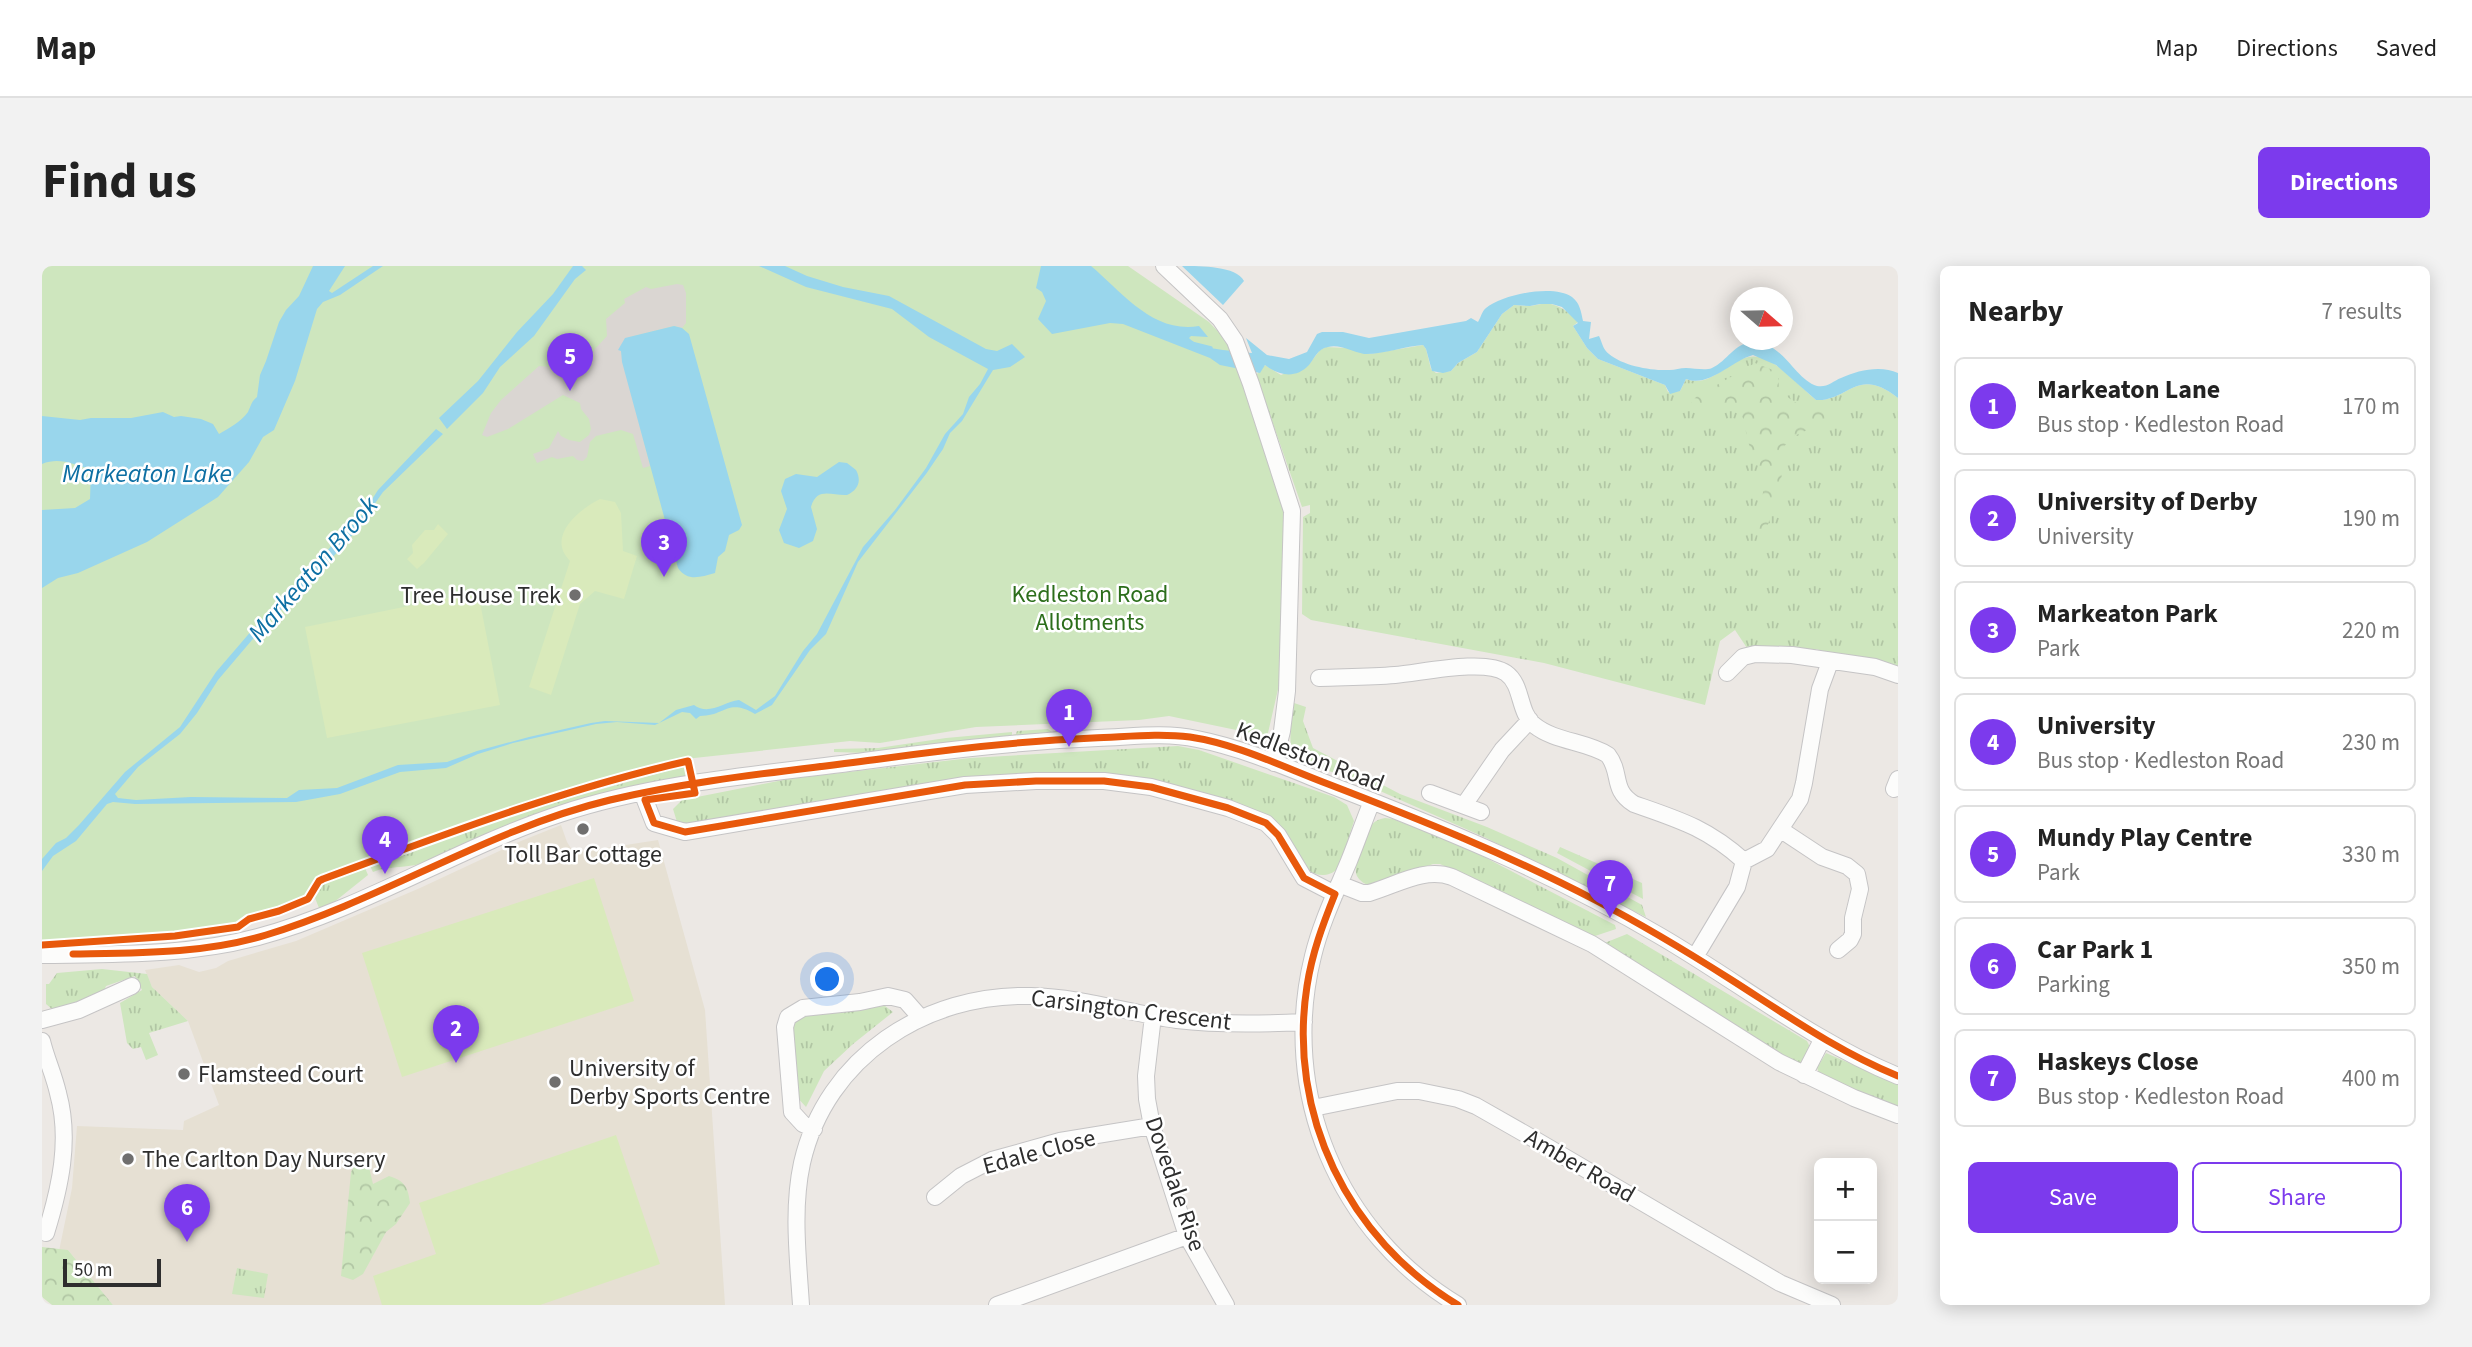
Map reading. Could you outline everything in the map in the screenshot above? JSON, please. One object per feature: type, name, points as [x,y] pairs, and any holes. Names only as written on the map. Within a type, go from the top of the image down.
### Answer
[{"type":"street","points":[[1164,266],[1220,319],[1235,341],[1292,511],[1287,691],[1282,731],[1274,763]]},
{"type":"street","points":[[1727,673],[1744,657],[1755,654],[1792,655],[1885,669],[1898,675]]},
{"type":"street","points":[[1695,957],[1737,887],[1744,862],[1767,849],[1802,793],[1820,689],[1830,662]]},
{"type":"street","points":[[1319,678],[1394,675],[1454,668],[1496,668],[1514,681],[1530,720],[1552,734],[1604,752],[1612,759],[1619,790],[1630,801],[1697,827],[1720,841],[1744,862]]},
{"type":"street","points":[[1464,805],[1502,750],[1530,720]]},
{"type":"street","name":"Kedleston Road","points":[[42,955],[131,953],[212,947],[262,936],[314,919],[514,830],[586,806],[645,792],[956,749],[1062,739],[1157,735],[1191,737],[1274,763],[1372,801],[1446,830],[1549,877],[1695,957],[1822,1040],[1898,1076]]},
{"type":"street","points":[[645,792],[645,800],[654,823],[685,832],[965,785],[1036,781],[1104,782],[1151,787],[1228,808],[1266,823],[1278,835],[1304,878],[1337,889],[1369,893],[1426,873],[1452,877],[1592,944],[1779,1062],[1854,1098],[1898,1115]]},
{"type":"street","points":[[1430,793],[1481,813]]},
{"type":"street","points":[[1372,801],[1313,957],[1304,1022],[1304,1056],[1312,1108],[1333,1168],[1363,1220],[1416,1277],[1458,1305]]},
{"type":"street","points":[[1781,830],[1822,857],[1847,866],[1857,874],[1860,889],[1853,918],[1853,934],[1838,950]]},
{"type":"street","points":[[42,1020],[79,1010],[132,986]]},
{"type":"street","points":[[814,1129],[796,1119],[792,1112],[785,1027],[788,1017],[803,1009],[888,996],[905,1000],[919,1017]]},
{"type":"street","name":"Carsington Crescent","points":[[801,1305],[797,1203],[802,1161],[814,1129],[827,1102],[848,1073],[889,1036],[919,1017],[970,1002],[1028,996],[1068,998],[1153,1016],[1219,1023],[1304,1022]]},
{"type":"street","name":"Dovedale Rise","points":[[1153,1016],[1146,1076],[1152,1126],[1187,1236],[1226,1305]]},
{"type":"street","points":[[1804,1075],[1822,1040]]},
{"type":"street","points":[[42,1041],[59,1095],[64,1124],[64,1150],[57,1195],[46,1233]]},
{"type":"street","name":"Amber Road","points":[[1312,1108],[1397,1091],[1419,1091],[1458,1099],[1534,1139],[1780,1283],[1832,1305]]},
{"type":"street","name":"Edale Close","points":[[935,1197],[961,1175],[992,1160],[1060,1141],[1152,1126]]},
{"type":"street","points":[[997,1305],[1187,1236]]},
{"type":"shaded area","points":[[683,285],[686,293],[686,323],[682,328],[674,326],[630,337],[621,351],[650,466],[643,468],[633,434],[621,430],[596,436],[590,442],[587,457],[583,461],[573,456],[557,459],[552,457],[537,463],[533,454],[549,448],[558,431],[569,440],[580,442],[589,435],[589,419],[580,403],[563,395],[508,429],[487,437],[482,435],[491,413],[501,400],[539,366],[551,367],[559,376],[584,371],[595,349],[607,336],[606,319],[625,303],[624,299],[646,287],[651,289]]},
{"type":"shaded area","points":[[561,825],[574,853],[658,840],[705,1010],[725,1305],[113,1305],[68,1250],[59,1251],[72,1188],[77,1126],[183,1130],[184,1121],[219,1105],[188,1021],[152,987],[145,970],[179,965],[199,972],[296,941]]},
{"type":"green space","name":"Kedleston Road Allotments","points":[[42,266],[1128,266],[1209,322],[1228,342],[1282,500],[1287,536],[1279,685],[1268,733],[1265,736],[1169,716],[1139,720],[976,727],[880,743],[850,741],[685,759],[570,788],[361,861],[318,878],[308,894],[302,898],[283,907],[250,916],[237,924],[175,934],[42,945]]},
{"type":"green space","points":[[1514,305],[1556,305],[1578,322],[1573,326],[1587,348],[1598,359],[1665,385],[1668,392],[1680,391],[1686,379],[1707,379],[1744,358],[1754,357],[1778,366],[1816,400],[1837,396],[1862,385],[1884,389],[1898,398],[1898,668],[1891,664],[1866,664],[1816,649],[1812,654],[1747,648],[1735,630],[1720,641],[1705,705],[1544,663],[1311,620],[1302,614],[1303,517],[1310,513],[1310,505],[1302,507],[1256,375],[1265,365],[1281,375],[1310,363],[1320,350],[1326,347],[1347,348],[1370,354],[1423,345],[1431,369],[1436,373],[1451,371],[1458,363],[1477,352],[1502,314]]},
{"type":"green space","points":[[1755,363],[1778,372],[1779,391],[1792,400],[1809,409],[1830,413],[1820,424],[1790,438],[1782,450],[1782,475],[1767,528],[1766,545],[1757,541],[1763,492],[1762,471],[1750,449],[1743,418],[1734,408],[1688,407],[1696,397]]},
{"type":"green space","name":"Tree House Trek","points":[[600,499],[615,502],[621,513],[623,551],[637,556],[624,599],[595,591],[580,604],[551,695],[529,687],[570,561],[563,552],[563,534],[575,517]]},
{"type":"green space","points":[[438,524],[448,534],[417,569],[407,559],[413,553],[412,545],[425,530],[434,530]]},
{"type":"green space","points":[[478,592],[500,705],[327,738],[305,627]]},
{"type":"green space","points":[[1294,703],[1306,707],[1303,721],[1313,748],[1400,794],[1487,827],[1557,858],[1642,905],[1646,917],[1484,837],[1362,783],[1296,759],[1290,739]]},
{"type":"green space","points":[[1048,729],[1052,732],[866,753],[834,752],[834,749],[878,748],[946,738],[1012,732],[1012,735],[1017,731]]},
{"type":"green space","points":[[1178,746],[1199,750],[1334,797],[1347,805],[1354,821],[1339,868],[1324,875],[1306,869],[1289,853],[1262,816],[1052,774],[686,828],[677,822],[673,809],[682,800],[788,779],[970,758]]},
{"type":"green space","points":[[685,767],[686,775],[682,778],[600,796],[540,813],[420,864],[373,872],[370,866],[517,813]]},
{"type":"green space","points":[[1385,818],[1463,846],[1615,925],[1616,929],[1592,937],[1440,864],[1433,864],[1371,887],[1357,876],[1357,859],[1370,827]]},
{"type":"green space","points":[[1560,847],[1642,883],[1643,899],[1557,853]]},
{"type":"green space","points":[[365,868],[368,875],[333,903],[319,908],[315,892],[324,883]]},
{"type":"green space","points":[[594,878],[634,1001],[402,1077],[362,953]]},
{"type":"green space","points":[[1627,934],[1807,1041],[1810,1047],[1806,1060],[1792,1063],[1602,944]]},
{"type":"green space","points":[[102,969],[147,974],[152,987],[188,1021],[149,1033],[158,1055],[146,1060],[141,1047],[133,1049],[127,1043],[120,1003],[142,990],[135,976],[106,986],[104,991],[59,1009],[53,1010],[46,1004],[46,984],[49,984],[57,973]]},
{"type":"green space","points":[[885,1006],[893,1012],[824,1071],[806,1107],[795,1095],[790,1030],[799,1018],[808,1013]]},
{"type":"green space","points":[[1826,1053],[1898,1084],[1898,1108],[1821,1077],[1817,1068]]},
{"type":"green space","points":[[616,1135],[660,1264],[540,1305],[382,1305],[373,1276],[436,1254],[419,1203]]},
{"type":"green space","points":[[367,1159],[373,1184],[389,1176],[399,1180],[407,1189],[410,1203],[396,1224],[386,1232],[363,1274],[353,1280],[341,1276],[351,1172],[357,1161]]},
{"type":"green space","points":[[42,1247],[68,1250],[113,1305],[52,1305],[42,1297]]},
{"type":"green space","points":[[237,1268],[268,1274],[264,1298],[232,1294]]},
{"type":"water","name":"Markeaton Lake","points":[[313,266],[345,266],[329,291],[332,293],[373,266],[383,266],[340,295],[323,302],[317,309],[295,381],[274,430],[263,437],[249,462],[218,497],[147,542],[78,573],[58,578],[42,588],[42,510],[75,508],[90,499],[91,470],[60,461],[42,464],[42,416],[80,420],[131,418],[163,412],[174,417],[201,419],[213,424],[219,434],[242,419],[257,397],[260,375],[279,322],[299,296]]},
{"type":"water","points":[[573,266],[582,266],[586,270],[575,279],[534,336],[500,367],[483,393],[447,429],[439,418],[478,381],[517,332],[553,294]]},
{"type":"water","name":"Markeaton Brook","points":[[759,266],[785,266],[843,287],[889,296],[986,349],[997,351],[1012,344],[1025,357],[1010,367],[993,370],[926,474],[858,562],[826,634],[810,650],[772,705],[755,714],[746,709],[732,708],[696,719],[690,713],[682,712],[655,725],[617,722],[596,724],[513,743],[446,768],[400,772],[340,794],[296,802],[113,802],[107,804],[76,841],[53,856],[42,871],[42,859],[56,843],[66,838],[79,825],[125,772],[180,727],[216,672],[259,622],[290,597],[332,545],[362,515],[378,490],[436,429],[443,434],[383,492],[355,532],[294,601],[278,612],[257,634],[218,680],[180,734],[138,767],[115,794],[118,798],[287,798],[299,790],[337,788],[398,765],[447,762],[477,751],[591,723],[605,721],[659,723],[676,710],[694,705],[711,709],[739,700],[756,710],[775,696],[817,634],[863,547],[926,468],[945,434],[963,414],[969,397],[988,369],[929,337],[892,309],[806,287]]},
{"type":"water","points":[[1041,266],[1091,266],[1139,309],[1153,317],[1182,327],[1199,326],[1208,337],[1191,336],[1189,338],[1194,342],[1218,349],[1252,353],[1246,338],[1267,355],[1289,359],[1307,352],[1317,334],[1322,332],[1343,332],[1369,338],[1471,318],[1478,322],[1486,308],[1494,303],[1529,292],[1553,291],[1564,293],[1577,302],[1583,321],[1591,322],[1589,339],[1599,336],[1607,352],[1630,365],[1663,370],[1709,369],[1735,350],[1775,350],[1801,376],[1817,386],[1827,385],[1862,371],[1884,369],[1898,373],[1898,398],[1884,389],[1862,385],[1837,396],[1816,400],[1776,365],[1753,355],[1712,377],[1695,381],[1686,379],[1680,391],[1670,394],[1665,385],[1598,359],[1587,348],[1573,326],[1578,323],[1562,307],[1552,304],[1514,305],[1502,314],[1477,352],[1458,363],[1451,371],[1443,373],[1432,371],[1423,345],[1370,354],[1328,347],[1299,372],[1282,374],[1265,365],[1260,373],[1220,365],[1210,358],[1123,324],[1110,323],[1052,334],[1038,319],[1046,301],[1042,292],[1036,288]]},
{"type":"water","points":[[1182,266],[1226,270],[1234,272],[1244,281],[1223,305]]},
{"type":"water","points":[[674,326],[689,334],[742,525],[739,530],[729,535],[725,551],[718,557],[715,573],[699,577],[690,577],[678,568],[621,351],[618,350],[625,338]]},
{"type":"water","points":[[839,462],[847,463],[856,470],[859,481],[854,491],[847,495],[817,496],[811,507],[817,529],[813,541],[799,548],[784,543],[779,530],[787,509],[781,491],[785,479],[796,474],[817,477]]},
{"type":"waterway","points":[[1191,343],[1211,348]]},
{"type":"cycle path","points":[[73,954],[195,949],[266,935],[353,903],[522,828],[610,800],[677,786],[986,746],[1066,739],[1178,736],[1208,740],[1260,757],[1430,824],[1530,868],[1629,919],[1697,958],[1833,1044],[1898,1076]]},
{"type":"cycle path","points":[[42,945],[175,936],[238,927],[249,919],[308,899],[323,879],[549,799],[688,761],[695,793],[645,800],[654,823],[685,832],[965,785],[1104,781],[1151,787],[1228,808],[1266,823],[1278,835],[1304,878],[1335,894],[1312,962],[1303,1034],[1307,1081],[1317,1126],[1334,1169],[1357,1209],[1385,1245],[1419,1278],[1458,1305]]},
{"type":"place","name":"Mundy Play Centre","points":[[570,391]]},
{"type":"place","name":"Markeaton Park","points":[[664,577]]},
{"type":"place","name":"Tree House Trek","points":[[575,595]]},
{"type":"place","name":"Markeaton Lane","points":[[1069,747]]},
{"type":"place","name":"Toll Bar Cottage","points":[[583,829]]},
{"type":"place","name":"University","points":[[385,874]]},
{"type":"place","name":"Haskeys Close","points":[[1610,918]]},
{"type":"place","name":"University of Derby","points":[[456,1063]]},
{"type":"place","name":"Flamsteed Court","points":[[184,1074]]},
{"type":"place","name":"University of Derby Sports Centre","points":[[555,1082]]},
{"type":"place","name":"The Carlton Day Nursery","points":[[128,1159]]},
{"type":"place","name":"Car Park 1","points":[[187,1242]]}]
